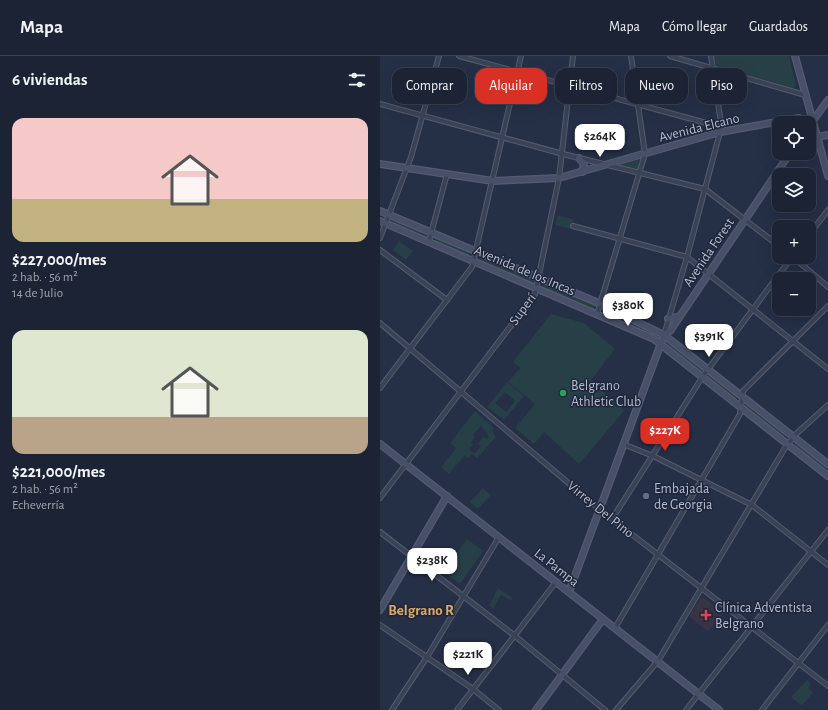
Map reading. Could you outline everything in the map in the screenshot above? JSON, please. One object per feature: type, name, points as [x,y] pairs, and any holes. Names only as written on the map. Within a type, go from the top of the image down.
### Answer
[{"type":"main road","points":[[796,56],[810,116]]},
{"type":"main road","points":[[816,117],[828,100]]},
{"type":"main road","name":"Avenida Elcano","points":[[380,164],[493,182],[560,178],[720,132],[772,123]]},
{"type":"main road","points":[[828,135],[817,137],[828,176]]},
{"type":"main road","points":[[579,158],[584,164],[582,172]]},
{"type":"main road","name":"Avenida Forest","points":[[569,592],[664,335],[670,331],[785,160]]},
{"type":"main road","name":"Avenida de los Incas","points":[[380,211],[601,304],[664,335],[828,464]]},
{"type":"main road","name":"Avenida de los Incas","points":[[383,222],[597,314],[660,343],[828,476]]},
{"type":"main road","points":[[668,319],[678,317]]},
{"type":"main road","name":"La Pampa","points":[[380,444],[719,710]]},
{"type":"main road","points":[[380,610],[447,496]]},
{"type":"main road","points":[[536,710],[604,619]]},
{"type":"street","points":[[380,238],[383,222],[389,215],[407,168],[439,56]]},
{"type":"street","points":[[459,56],[506,68]]},
{"type":"street","points":[[519,68],[521,56]]},
{"type":"street","name":"Superí","points":[[572,68],[573,56]]},
{"type":"street","points":[[597,314],[645,154],[631,56]]},
{"type":"street","points":[[670,56],[710,68]]},
{"type":"street","points":[[711,56],[713,68]]},
{"type":"street","points":[[747,79],[806,95]]},
{"type":"street","points":[[617,99],[714,125],[720,132]]},
{"type":"street","points":[[380,104],[563,154],[705,189],[772,241]]},
{"type":"street","points":[[380,388],[472,267],[510,104]]},
{"type":"street","name":"Superí","points":[[380,498],[537,288],[560,178],[568,104]]},
{"type":"street","points":[[664,335],[687,257],[720,132],[721,123],[718,104]]},
{"type":"street","points":[[429,241],[447,174]]},
{"type":"street","points":[[816,226],[828,210]]},
{"type":"street","points":[[573,226],[687,257],[828,369]]},
{"type":"street","points":[[380,250],[447,300]]},
{"type":"street","points":[[612,520],[703,376],[788,264]]},
{"type":"street","points":[[801,264],[828,286]]},
{"type":"street","points":[[615,628],[740,414],[743,391],[792,340],[828,306]]},
{"type":"street","name":"Virrey Del Pino","points":[[380,323],[612,520],[659,554],[828,686]]},
{"type":"street","points":[[616,710],[658,661],[793,437],[828,405]]},
{"type":"street","points":[[623,444],[653,456],[752,505],[828,565]]},
{"type":"street","points":[[686,710],[828,530]]},
{"type":"street","points":[[380,532],[515,636],[605,710]]},
{"type":"street","points":[[392,710],[427,657],[500,537]]},
{"type":"street","points":[[457,710],[556,582]]},
{"type":"street","points":[[380,625],[473,689],[499,710]]},
{"type":"street","points":[[762,710],[828,625]]},
{"type":"shaded area","points":[[713,56],[789,56],[796,86],[791,89],[747,77],[747,68],[717,68]]},
{"type":"shaded area","points":[[640,159],[638,170],[620,165]]},
{"type":"shaded area","points":[[558,215],[574,220],[571,229],[555,225]]},
{"type":"shaded area","points":[[394,220],[425,232],[427,236],[394,224]]},
{"type":"shaded area","points":[[436,237],[470,251],[469,255],[434,241]]},
{"type":"shaded area","points":[[399,241],[413,251],[406,260],[393,250]]},
{"type":"shaded area","points":[[481,257],[535,280],[535,282],[533,284],[480,260]]},
{"type":"shaded area","points":[[543,283],[595,305],[594,309],[542,287]]},
{"type":"shaded area","points":[[605,308],[656,333],[656,336],[654,337],[603,313]]},
{"type":"shaded area","name":"Belgrano Athletic Club","points":[[551,314],[584,323],[615,349],[591,380],[624,411],[579,464],[544,432],[534,444],[515,428],[535,404],[508,382],[520,368],[513,362]]},
{"type":"shaded area","points":[[668,342],[702,368],[702,371],[667,345]]},
{"type":"shaded area","points":[[711,372],[739,395],[735,400],[707,377]]},
{"type":"shaded area","points":[[507,382],[524,396],[504,420],[487,407]],"holes":[[[505,392],[515,401],[506,412],[495,403]]]},
{"type":"shaded area","points":[[747,403],[783,432],[783,437],[745,407]]},
{"type":"shaded area","points":[[475,411],[494,428],[492,431],[496,437],[477,458],[472,454],[468,458],[465,455],[449,474],[441,467],[456,448],[450,443]],"holes":[[[481,426],[489,436],[487,439],[482,436],[483,437],[478,444],[481,446],[474,454],[469,449],[473,445],[471,443],[475,437],[473,435]]]},
{"type":"shaded area","points":[[797,443],[828,467],[828,473],[793,446]]},
{"type":"shaded area","points":[[483,488],[491,495],[478,509],[470,502]]},
{"type":"shaded area","points":[[467,539],[483,551],[460,584],[443,572]]},
{"type":"shaded area","points":[[498,588],[513,598],[511,601],[501,595],[493,609],[489,606]]},
{"type":"shaded area","name":"Clínica Adventista Belgrano","points":[[703,597],[723,613],[708,632],[689,616]]},
{"type":"shaded area","points":[[807,680],[811,684],[808,688],[813,692],[802,706],[791,697]]},
{"type":"place","name":"Belgrano Athletic Club","points":[[563,393]]},
{"type":"place","name":"Embajada de Georgia","points":[[646,496]]},
{"type":"place","name":"Clínica Adventista Belgrano","points":[[706,615]]},
{"type":"district","name":"Belgrano R","points":[[421,610]]}]
